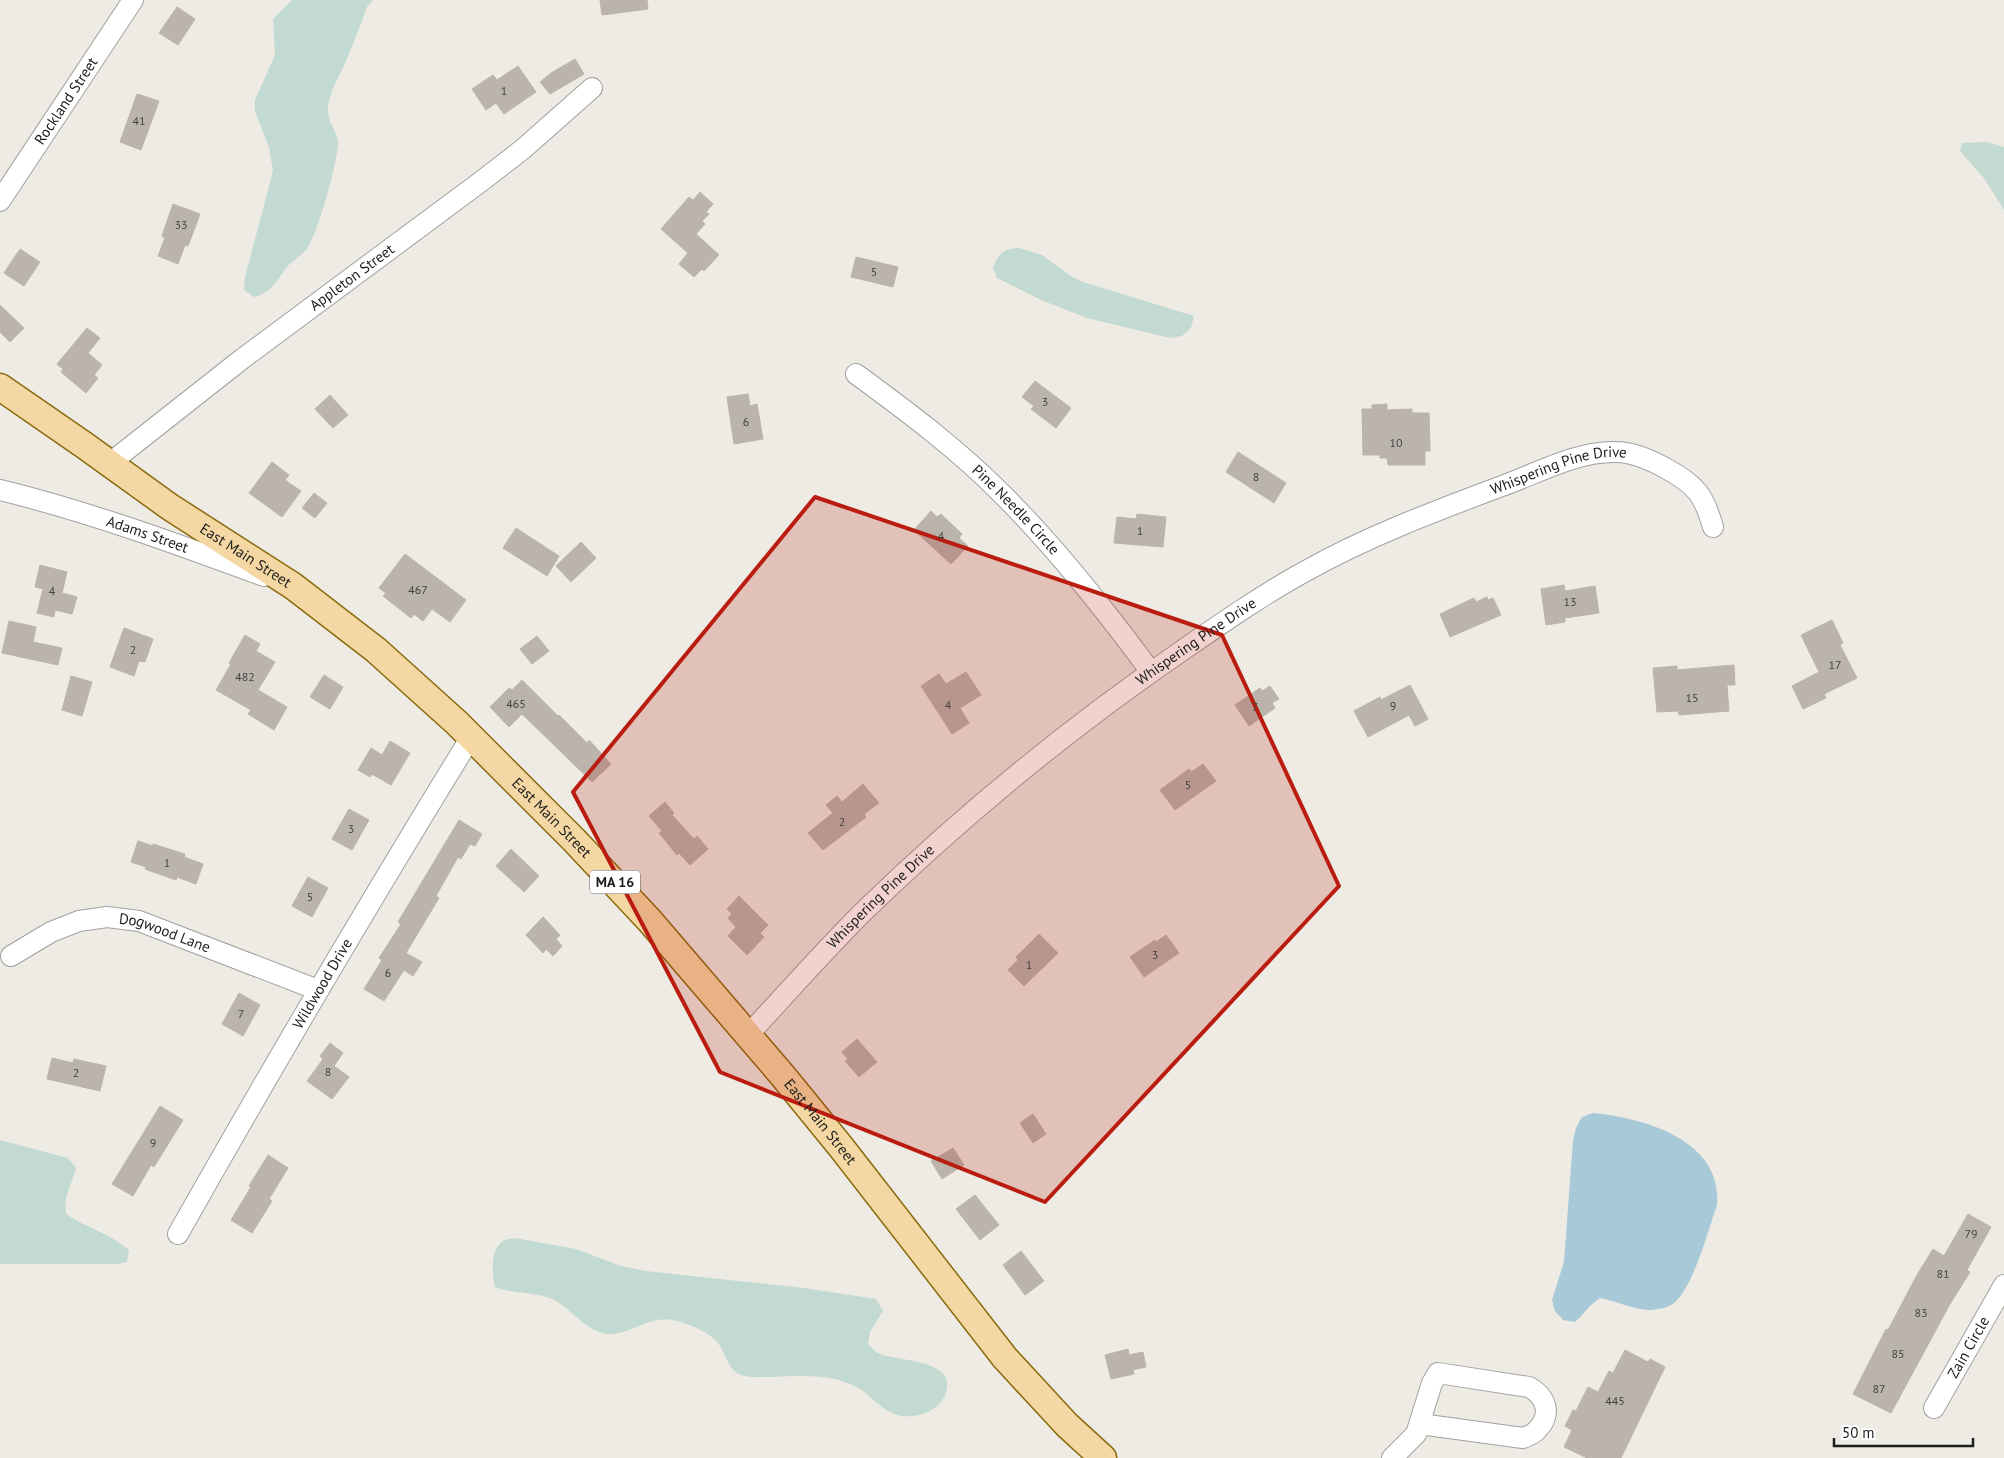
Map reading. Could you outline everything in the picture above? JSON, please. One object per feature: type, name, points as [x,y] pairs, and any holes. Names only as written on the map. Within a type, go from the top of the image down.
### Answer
[{"type":"main road","name":"East Main Street","points":[[0,387],[170,507],[293,586],[376,650],[471,737],[612,880],[688,963],[841,1147],[1005,1358],[1062,1420],[1103,1458]]},
{"type":"street","name":"Rockland Street","points":[[0,201],[133,0]]},
{"type":"street","name":"Appleton Street","points":[[110,464],[242,359],[523,149],[592,88]]},
{"type":"street","name":"Pine Needle Circle","points":[[856,374],[953,448],[1005,497],[1102,605],[1151,672]]},
{"type":"street","name":"Whispering Pine Drive","points":[[748,1035],[861,915],[934,847],[1060,740],[1151,672],[1259,599],[1328,559],[1352,547],[1483,493],[1578,457],[1618,452],[1637,455],[1662,466],[1694,487],[1707,505],[1713,527]]},
{"type":"street","name":"Adams Street","points":[[0,490],[102,519],[293,586]]},
{"type":"street","name":"Wildwood Drive","points":[[178,1234],[318,990],[471,737]]},
{"type":"street","name":"Dogwood Lane","points":[[11,956],[51,932],[79,921],[106,917],[138,921],[318,990]]},
{"type":"street","name":"Zain Circle","points":[[1934,1408],[2004,1285]]},
{"type":"street","points":[[1392,1458],[1416,1434],[1432,1382],[1438,1373],[1529,1387],[1539,1393],[1546,1405],[1545,1418],[1537,1431],[1523,1438],[1420,1424]]},
{"type":"highlighted area","points":[[815,497],[1222,635],[1339,886],[1045,1202],[720,1072],[573,792]]},
{"type":"green space","points":[[292,0],[373,0],[367,7],[330,97],[328,114],[337,136],[338,145],[334,168],[317,227],[306,250],[288,265],[273,286],[254,297],[244,290],[245,277],[273,171],[269,147],[255,112],[255,100],[275,55],[273,19]]},
{"type":"green space","points":[[1987,142],[2004,147],[2004,210],[1984,178],[1960,151],[1962,143]]},
{"type":"green space","points":[[1019,248],[1042,255],[1072,277],[1083,282],[1194,316],[1191,328],[1182,336],[1170,338],[1087,318],[1041,300],[997,278],[993,268],[999,255],[1009,249]]},
{"type":"green space","points":[[0,1140],[68,1158],[76,1168],[67,1196],[66,1214],[122,1244],[129,1250],[127,1262],[116,1264],[0,1264]]},
{"type":"green space","points":[[515,1238],[576,1249],[621,1266],[646,1271],[804,1288],[876,1299],[883,1311],[870,1332],[868,1344],[876,1352],[924,1363],[935,1368],[943,1374],[947,1383],[945,1395],[938,1405],[927,1412],[914,1416],[901,1416],[884,1409],[860,1389],[835,1379],[811,1376],[748,1377],[741,1375],[733,1369],[720,1346],[713,1338],[688,1324],[668,1319],[651,1322],[617,1333],[608,1334],[600,1332],[586,1325],[560,1304],[547,1297],[495,1287],[493,1262],[496,1250],[503,1241]]},
{"type":"water","points":[[1593,1113],[1635,1120],[1656,1127],[1676,1136],[1694,1149],[1707,1164],[1715,1183],[1717,1205],[1694,1271],[1688,1284],[1674,1303],[1655,1310],[1648,1310],[1600,1298],[1575,1322],[1563,1320],[1555,1311],[1552,1300],[1564,1262],[1573,1140],[1576,1128],[1582,1117]]},
{"type":"building","points":[[600,0],[647,0],[648,9],[602,15]]},
{"type":"building","points":[[177,7],[195,19],[178,45],[159,33]]},
{"type":"building","points":[[575,59],[584,74],[550,94],[540,82]]},
{"type":"building","points":[[518,66],[536,92],[504,114],[496,103],[486,110],[472,89],[493,75],[497,80]]},
{"type":"building","points":[[137,94],[159,101],[141,150],[120,142]]},
{"type":"building","points":[[700,192],[713,204],[706,212],[709,214],[702,221],[705,224],[696,234],[719,255],[704,271],[702,269],[694,277],[679,264],[688,253],[661,229],[689,197],[693,200]]},
{"type":"building","points":[[173,204],[200,214],[188,246],[185,245],[178,264],[158,256],[165,238],[162,236]]},
{"type":"building","points":[[20,249],[40,262],[24,286],[4,273]]},
{"type":"building","points":[[856,257],[898,267],[893,287],[851,277]]},
{"type":"building","points":[[0,305],[24,328],[10,342],[0,332]]},
{"type":"building","points":[[87,328],[100,338],[88,353],[102,365],[94,375],[98,378],[86,393],[61,372],[63,369],[57,364]]},
{"type":"building","points":[[1035,381],[1071,408],[1056,428],[1031,409],[1034,406],[1022,397]]},
{"type":"building","points":[[748,394],[750,406],[757,404],[763,439],[734,444],[727,397]]},
{"type":"building","points":[[330,395],[348,415],[333,428],[315,409]]},
{"type":"building","points":[[1387,404],[1387,410],[1412,409],[1412,413],[1429,413],[1430,451],[1425,451],[1425,465],[1388,465],[1387,458],[1380,458],[1380,455],[1363,455],[1362,409],[1372,409],[1372,405]]},
{"type":"building","points":[[1238,452],[1286,483],[1274,503],[1226,472]]},
{"type":"building","points":[[272,462],[289,475],[285,480],[301,491],[282,517],[249,493]]},
{"type":"building","points":[[314,493],[327,503],[315,518],[302,508]]},
{"type":"building","points":[[931,511],[937,517],[941,514],[962,534],[959,538],[968,546],[951,564],[914,530]]},
{"type":"building","points":[[1137,514],[1166,517],[1163,547],[1114,543],[1117,517],[1136,519]]},
{"type":"building","points":[[516,528],[559,556],[547,576],[503,548]]},
{"type":"building","points":[[581,542],[596,558],[571,582],[556,566]]},
{"type":"building","points":[[405,554],[466,600],[450,622],[432,609],[423,621],[414,614],[411,618],[383,596],[386,593],[379,588]]},
{"type":"building","points":[[40,565],[67,572],[62,593],[77,597],[72,614],[55,610],[54,617],[37,613],[43,589],[35,587]]},
{"type":"building","points":[[1564,585],[1565,591],[1595,586],[1599,613],[1565,618],[1565,622],[1546,625],[1541,589]]},
{"type":"building","points":[[1487,597],[1488,600],[1493,598],[1501,615],[1450,637],[1440,614],[1474,598],[1476,602]]},
{"type":"building","points":[[1832,620],[1843,643],[1840,645],[1857,678],[1824,694],[1826,698],[1803,709],[1792,686],[1819,672],[1801,635]]},
{"type":"building","points":[[9,621],[36,627],[33,642],[62,648],[58,665],[2,653]]},
{"type":"building","points":[[124,628],[153,639],[145,662],[139,661],[134,676],[110,667]]},
{"type":"building","points":[[245,635],[260,644],[256,651],[275,662],[258,690],[287,707],[274,730],[248,714],[251,710],[216,690]]},
{"type":"building","points":[[537,636],[549,651],[532,664],[520,649]]},
{"type":"building","points":[[1734,665],[1735,685],[1727,685],[1729,711],[1679,715],[1678,711],[1657,712],[1653,668],[1677,666],[1677,670]]},
{"type":"building","points":[[966,672],[981,695],[960,708],[969,723],[952,734],[921,686],[939,674],[946,684]]},
{"type":"building","points":[[324,675],[343,687],[330,709],[310,697]]},
{"type":"building","points":[[71,676],[92,682],[82,716],[62,710]]},
{"type":"building","points":[[522,680],[587,743],[589,740],[611,764],[592,782],[522,714],[509,727],[490,707],[509,688],[512,690]]},
{"type":"building","points":[[1410,685],[1428,719],[1415,726],[1409,715],[1368,737],[1354,711],[1380,697],[1381,700]]},
{"type":"building","points":[[1270,686],[1279,699],[1272,703],[1275,708],[1249,726],[1235,705],[1260,688],[1262,691]]},
{"type":"building","points":[[390,741],[410,753],[391,785],[372,774],[370,777],[358,770],[371,748],[382,755]]},
{"type":"building","points":[[1203,764],[1216,781],[1175,810],[1160,790],[1189,769],[1191,772]]},
{"type":"building","points":[[863,784],[879,803],[864,814],[866,817],[823,850],[808,833],[833,813],[826,805],[837,796],[842,802]]},
{"type":"building","points":[[665,802],[674,813],[672,815],[694,839],[697,836],[708,849],[690,865],[679,853],[677,855],[659,833],[662,831],[649,816]]},
{"type":"building","points":[[349,809],[369,820],[352,850],[332,839]]},
{"type":"building","points":[[459,820],[482,834],[475,846],[470,844],[461,859],[458,857],[436,896],[439,898],[406,953],[422,962],[413,976],[404,970],[384,1001],[364,989],[382,960],[379,958],[401,924],[398,922]]},
{"type":"building","points":[[138,841],[185,854],[184,857],[203,864],[196,884],[177,877],[176,880],[131,862]]},
{"type":"building","points":[[511,849],[539,876],[524,892],[496,866]]},
{"type":"building","points":[[308,877],[328,888],[312,917],[292,906]]},
{"type":"building","points":[[739,896],[768,925],[760,933],[764,937],[747,955],[728,936],[736,927],[728,918],[732,914],[727,909]]},
{"type":"building","points":[[543,917],[560,935],[556,939],[562,946],[553,956],[546,949],[543,953],[526,935]]},
{"type":"building","points":[[1039,934],[1058,953],[1024,986],[1008,970],[1018,960],[1016,957]]},
{"type":"building","points":[[1166,935],[1179,953],[1144,977],[1130,957]]},
{"type":"building","points":[[239,993],[260,1005],[243,1036],[222,1024]]},
{"type":"building","points":[[857,1039],[877,1062],[859,1077],[845,1061],[848,1059],[842,1052]]},
{"type":"building","points":[[330,1043],[343,1053],[334,1066],[349,1077],[332,1099],[307,1081],[323,1059],[320,1056]]},
{"type":"building","points":[[52,1058],[73,1063],[74,1059],[106,1066],[100,1091],[47,1079]]},
{"type":"building","points":[[160,1106],[183,1120],[154,1167],[151,1165],[133,1196],[112,1184]]},
{"type":"building","points":[[1033,1114],[1046,1134],[1033,1143],[1020,1123]]},
{"type":"building","points":[[953,1148],[964,1165],[942,1179],[931,1161]]},
{"type":"building","points":[[268,1155],[288,1168],[269,1199],[272,1201],[252,1233],[231,1220]]},
{"type":"building","points":[[975,1195],[999,1225],[980,1240],[956,1209]]},
{"type":"building","points":[[1968,1214],[1991,1227],[1967,1270],[1970,1272],[1950,1304],[1891,1413],[1853,1394],[1886,1329],[1888,1330],[1933,1249],[1944,1256]]},
{"type":"building","points":[[1021,1251],[1044,1281],[1025,1295],[1003,1265]]},
{"type":"building","points":[[1128,1349],[1129,1355],[1143,1352],[1146,1367],[1133,1370],[1134,1374],[1111,1379],[1105,1355]]},
{"type":"building","points":[[1625,1350],[1648,1362],[1650,1359],[1665,1367],[1621,1458],[1587,1458],[1564,1447],[1572,1430],[1565,1426],[1573,1410],[1576,1411],[1588,1387],[1598,1392],[1609,1371],[1613,1373]]}]
